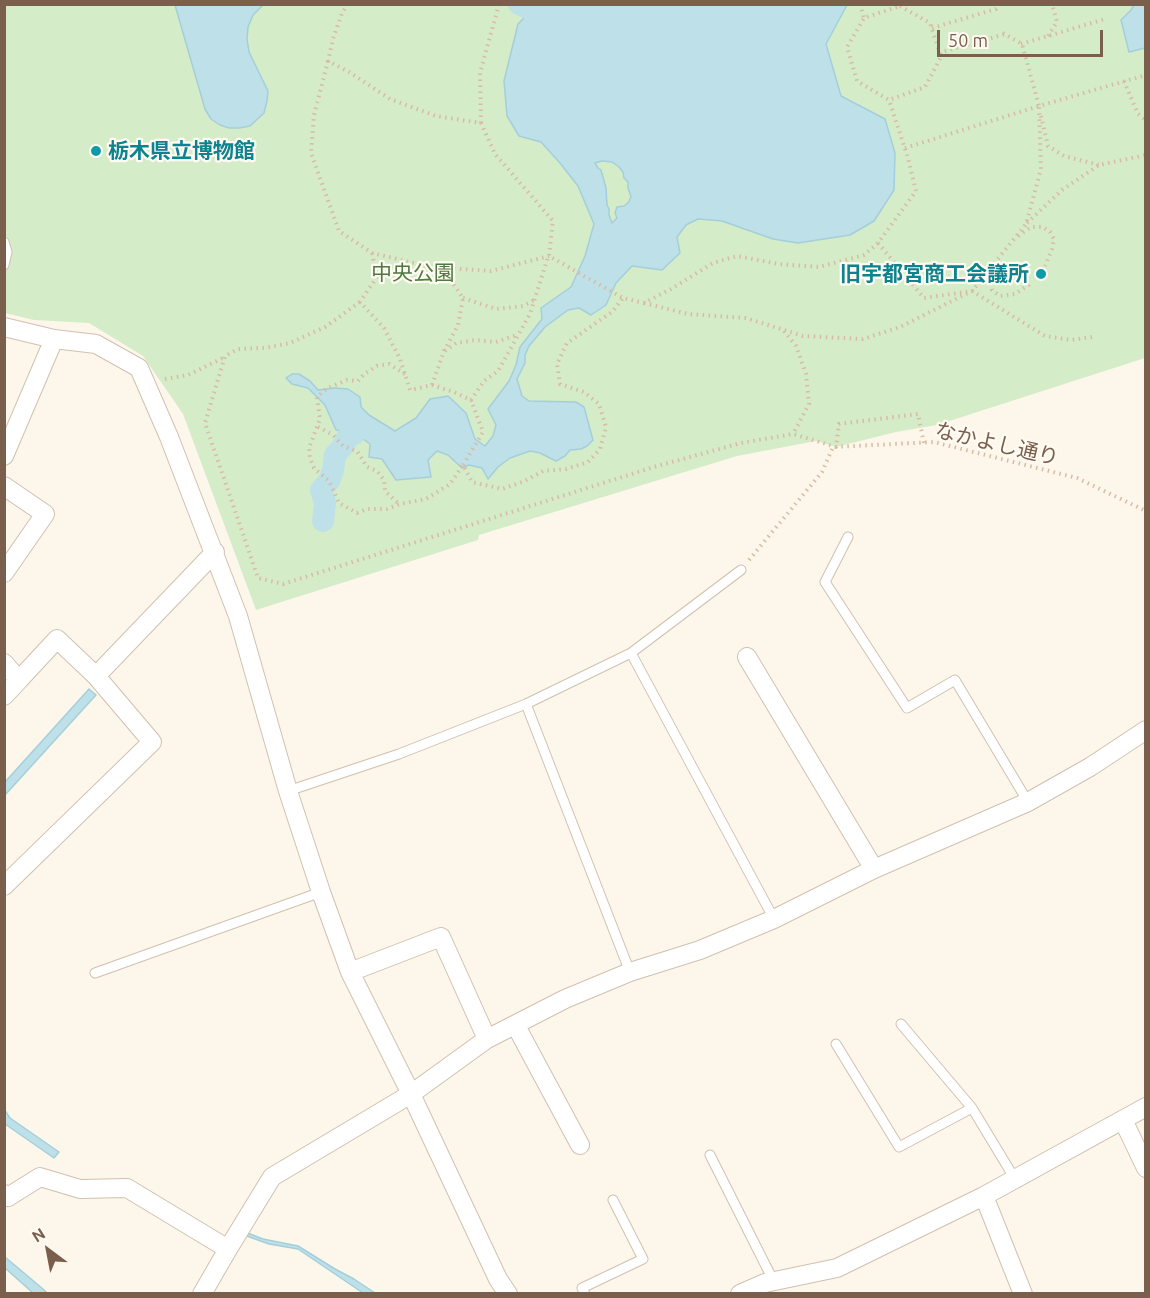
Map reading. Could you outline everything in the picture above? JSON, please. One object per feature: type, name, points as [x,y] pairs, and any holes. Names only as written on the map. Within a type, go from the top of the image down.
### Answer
[{"type":"street","points":[[4,327],[54,339],[96,344],[139,368],[215,552],[238,616],[288,791],[350,972],[411,1094],[498,1279],[508,1293]]},
{"type":"street","points":[[4,456],[54,339]]},
{"type":"street","points":[[4,486],[45,514],[4,573]]},
{"type":"street","points":[[96,676],[215,552]]},
{"type":"street","points":[[4,696],[57,639],[96,676],[152,742],[4,886]]},
{"type":"street","points":[[747,657],[874,869]]},
{"type":"street","points":[[4,663],[19,680]]},
{"type":"street","points":[[202,1293],[272,1177],[411,1094],[487,1039],[565,999],[630,972],[700,950],[774,919],[874,869],[1028,802],[1090,767],[1146,730]]},
{"type":"street","points":[[350,972],[441,937],[487,1039]]},
{"type":"street","points":[[516,1026],[580,1145]]},
{"type":"street","points":[[740,1293],[837,1268],[984,1196],[1146,1107]]},
{"type":"street","points":[[1123,1120],[1146,1168]]},
{"type":"street","points":[[4,1194],[8,1197],[40,1177],[80,1189],[127,1188],[228,1248]]},
{"type":"street","points":[[984,1196],[1023,1293]]},
{"type":"lane","points":[[4,242],[7,252],[4,265]]},
{"type":"lane","points":[[848,537],[825,582],[907,708],[955,680],[1028,802]]},
{"type":"lane","points":[[288,791],[399,754],[526,704],[631,652],[741,570]]},
{"type":"lane","points":[[631,652],[774,919]]},
{"type":"lane","points":[[526,704],[630,972]]},
{"type":"lane","points":[[95,973],[321,892]]},
{"type":"lane","points":[[901,1024],[972,1108],[1014,1179]]},
{"type":"lane","points":[[836,1044],[899,1147],[972,1108]]},
{"type":"lane","points":[[710,1155],[770,1286]]},
{"type":"lane","points":[[585,1293],[582,1288],[643,1258],[613,1200]]},
{"type":"path","points":[[348,4],[342,13],[333,39],[314,116],[310,153],[339,231],[372,253],[430,267],[491,271],[549,256],[623,297],[644,303],[688,314],[746,318],[803,336],[863,339],[900,327],[972,291],[1026,224],[1062,190],[1099,165],[1146,155]]},
{"type":"path","points":[[860,4],[864,18]]},
{"type":"path","points":[[932,28],[996,9],[999,4]]},
{"type":"path","points":[[1048,36],[1057,22],[1052,4]]},
{"type":"path","points":[[471,400],[484,381],[498,371],[530,314],[549,256],[553,221],[495,154],[482,123],[480,73],[499,6]]},
{"type":"path","points":[[644,303],[713,263],[737,256],[779,264],[819,267],[864,255],[878,243],[916,191],[889,100],[857,81],[847,47],[864,18],[900,6],[930,22],[941,57],[926,87],[889,100]]},
{"type":"path","points":[[1022,44],[1105,19]]},
{"type":"path","points":[[939,52],[1004,33],[1022,44],[1048,146],[1064,156],[1099,165]]},
{"type":"path","points":[[328,61],[390,99],[436,116],[482,123]]},
{"type":"path","points":[[905,148],[1146,75]]},
{"type":"path","points":[[1124,81],[1138,114],[1146,120]]},
{"type":"path","points":[[1026,224],[1041,169],[1039,106]]},
{"type":"path","points":[[1013,240],[1031,227],[1043,227],[1050,232],[1054,239],[1045,266]]},
{"type":"path","points":[[878,243],[924,297],[972,291],[1045,336],[1071,340],[1092,337]]},
{"type":"path","points":[[145,382],[188,375],[238,349],[265,348],[290,343],[326,327],[360,302],[376,277],[372,253]]},
{"type":"path","points":[[997,260],[990,279],[992,290],[1000,296],[1015,294],[1033,282]]},
{"type":"path","points":[[441,267],[463,298],[496,309],[523,306],[535,299]]},
{"type":"path","points":[[463,465],[472,482],[502,489],[525,481],[543,471],[566,469],[588,462],[600,448],[606,427],[599,404],[584,392],[560,384],[556,364],[567,343],[612,312],[623,297]]},
{"type":"path","points":[[432,385],[444,351],[458,325],[463,298]]},
{"type":"path","points":[[360,302],[384,328],[400,359],[405,374],[410,390],[432,385],[471,400],[483,432],[450,484],[426,499],[387,509],[367,509],[357,513],[339,503],[329,482],[314,468],[310,458],[309,448],[320,419],[317,397],[326,389],[347,380],[358,381],[377,366],[388,364],[405,374]]},
{"type":"path","points":[[225,356],[205,423],[258,578],[283,584],[657,465],[741,443],[794,434],[809,404],[806,374],[796,346],[784,330]]},
{"type":"path","points":[[444,351],[456,343],[476,340],[496,342],[519,334]]},
{"type":"path","points":[[741,570],[822,472],[835,447],[839,424],[918,414],[924,443]]},
{"type":"path","points":[[318,427],[333,435],[343,446],[357,451],[367,467],[377,471],[384,480],[385,491],[400,504]]},
{"type":"path","name":"なかよし通り","points":[[794,434],[835,447],[934,442],[1077,478],[1146,511]]},
{"type":"green space","name":"中央公園","points":[[5,5],[1145,5],[1145,358],[937,425],[896,432],[836,447],[816,441],[737,456],[479,535],[478,540],[256,610],[183,414],[143,356],[89,323],[34,320],[5,313]]},
{"type":"water","points":[[175,5],[263,5],[253,15],[248,27],[247,39],[249,52],[268,91],[267,101],[264,113],[250,126],[229,128],[211,119],[205,109]]},
{"type":"water","points":[[537,5],[847,5],[826,44],[841,96],[885,119],[895,153],[894,190],[874,221],[850,235],[798,243],[773,239],[722,221],[698,219],[686,225],[677,237],[680,253],[662,270],[632,266],[616,283],[606,305],[591,315],[579,308],[568,310],[545,327],[529,346],[525,355],[525,363],[517,379],[522,396],[529,401],[576,402],[584,407],[593,440],[587,446],[570,450],[556,461],[530,451],[510,458],[488,479],[482,468],[469,465],[462,468],[448,455],[437,451],[428,460],[431,477],[396,480],[382,459],[369,457],[370,444],[355,433],[336,430],[325,405],[308,388],[292,384],[286,378],[292,374],[299,374],[318,390],[348,389],[360,397],[361,407],[369,415],[395,431],[416,418],[430,399],[448,396],[466,413],[475,439],[485,446],[493,436],[496,425],[488,409],[509,381],[520,347],[542,319],[541,308],[571,287],[585,256],[594,224],[578,186],[560,163],[541,142],[519,136],[507,116],[504,81],[518,24]],"holes":[[[612,162],[623,172],[631,197],[624,206],[617,207],[615,213],[617,218],[612,223],[601,170],[595,163]]]},
{"type":"water","points":[[1134,5],[1145,5],[1145,48],[1129,52],[1121,20]]},
{"type":"water","points":[[89,689],[96,695],[5,795],[5,782]]},
{"type":"water","points":[[4,1109],[10,1118],[59,1152],[54,1158],[5,1124]]},
{"type":"water","points":[[245,1232],[263,1239],[298,1246],[375,1293],[363,1293],[298,1249],[269,1244],[244,1235]]},
{"type":"water","points":[[5,1257],[47,1293],[33,1293],[5,1268]]},
{"type":"waterway","points":[[519,4],[531,10]]},
{"type":"waterway","points":[[323,521],[325,503],[321,490],[329,481],[335,455],[347,438],[354,434]]},
{"type":"place","name":"栃木県立博物館","points":[[96,151]]},
{"type":"place","name":"旧宇都宮商工会議所","points":[[1041,274]]}]
